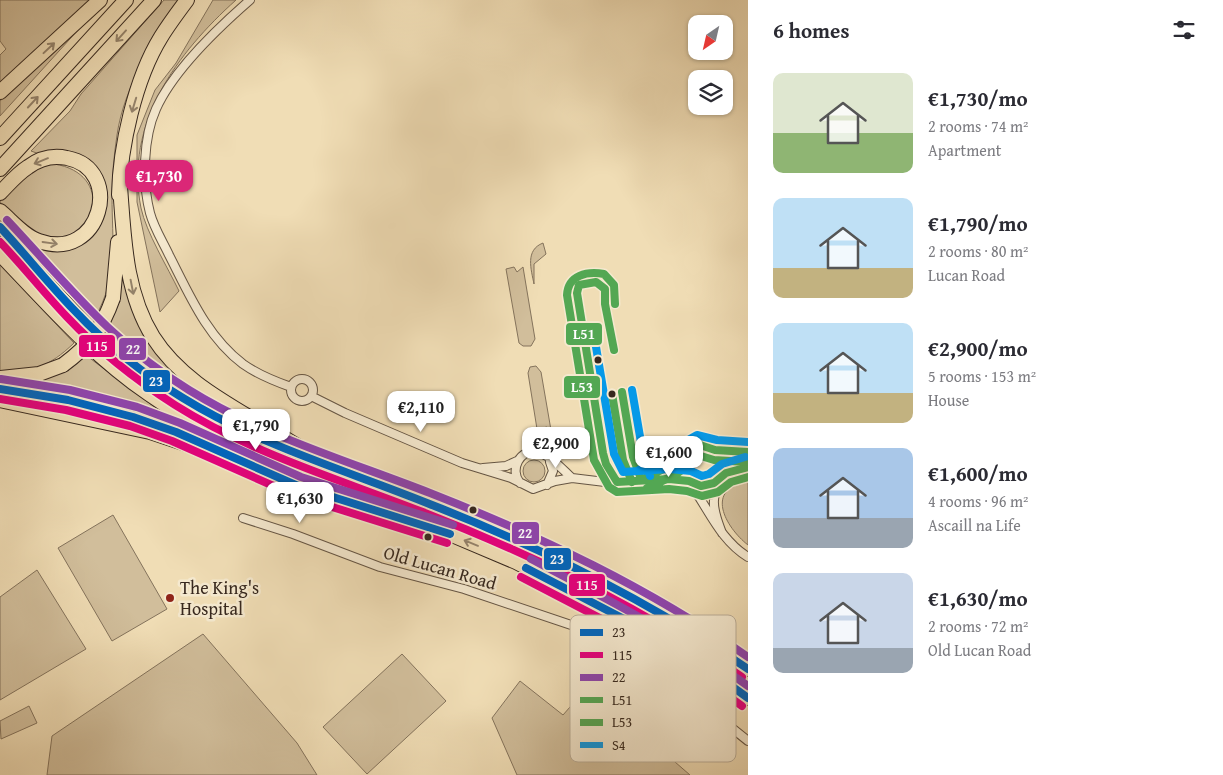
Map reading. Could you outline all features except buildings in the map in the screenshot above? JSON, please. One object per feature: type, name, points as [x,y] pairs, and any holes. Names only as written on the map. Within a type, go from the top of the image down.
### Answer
[{"type":"highway","points":[[0,92],[100,0]]},
{"type":"highway","points":[[0,138],[126,0]]},
{"type":"highway","points":[[0,169],[154,0]]},
{"type":"highway","points":[[0,378],[39,374],[63,365],[94,337],[106,317],[113,298],[117,262],[120,186],[124,145],[142,80],[160,38],[187,0]]},
{"type":"highway","points":[[0,193],[27,167],[40,160],[56,156],[72,159],[83,165],[98,182],[100,191],[99,213],[95,223],[78,239],[66,244],[38,241],[3,219]]},
{"type":"highway","points":[[120,186],[124,244],[133,295],[154,338],[168,357],[204,389],[338,468],[469,520],[608,583],[665,615]]},
{"type":"highway","points":[[0,254],[73,332],[104,360],[179,414],[219,436],[278,464],[363,496],[424,524],[516,562],[618,615]]},
{"type":"highway","points":[[0,400],[150,432],[243,463],[341,502],[424,524]]},
{"type":"highway","points":[[736,661],[748,669]]},
{"type":"highway","points":[[736,689],[748,698]]},
{"type":"main road","points":[[3,219],[80,316],[114,347],[173,391],[197,407],[248,433],[338,468]]},
{"type":"main road","points":[[0,389],[74,400],[116,411],[177,432],[243,463]]},
{"type":"street","points":[[250,0],[220,26],[184,68],[160,102],[149,134],[146,193],[151,215],[160,236],[189,295],[211,331],[242,364],[291,387]]},
{"type":"street","points":[[306,379],[313,386],[311,396],[305,401],[297,400],[292,395],[291,387],[296,380],[306,379]]},
{"type":"street","points":[[311,396],[344,413],[478,469],[511,478],[533,489],[572,478],[605,482],[641,480],[689,481],[701,486],[714,483],[719,478],[737,469],[748,467]]},
{"type":"street","points":[[641,480],[670,466],[694,447],[700,445],[715,450],[748,452]]},
{"type":"street","points":[[715,450],[723,469],[714,500],[715,512],[722,533]]},
{"type":"street","points":[[522,485],[516,474],[518,462],[521,456],[533,452],[545,455],[572,478]]},
{"type":"street","points":[[684,456],[682,470],[722,533],[748,557]]},
{"type":"street","points":[[547,485],[553,471],[550,460]]},
{"type":"street","points":[[478,469],[506,466],[518,462]]},
{"type":"street","name":"Old Lucan Road","points":[[244,518],[293,534],[380,567],[464,589],[570,625]]},
{"type":"street","name":"Old Lucan Road","points":[[736,731],[748,741]]},
{"type":"shaded area","points":[[0,0],[92,0],[0,84],[0,55],[6,49],[0,41]]},
{"type":"shaded area","points":[[164,0],[179,0],[141,65],[126,99],[121,117],[113,173],[111,272],[103,302],[95,318],[24,237],[88,238],[98,175],[31,151],[70,111],[81,94]]},
{"type":"shaded area","points":[[213,0],[236,0],[194,43],[176,67],[160,92],[148,119],[140,148],[138,177],[141,208],[152,239],[179,291],[160,312],[137,202],[137,135],[155,90],[176,63]]},
{"type":"shaded area","points":[[79,29],[0,116],[0,101]]},
{"type":"shaded area","points":[[54,164],[75,171],[87,182],[93,196],[92,211],[85,224],[73,234],[57,238],[34,232],[0,202],[9,188],[22,177],[30,172]]},
{"type":"shaded area","points":[[543,243],[546,254],[534,264],[534,284],[531,255],[537,246]]},
{"type":"shaded area","points":[[0,265],[74,343],[48,363],[32,369],[0,373]]},
{"type":"shaded area","points":[[514,267],[517,272],[523,267],[535,339],[531,346],[523,346],[519,343],[506,269]]},
{"type":"shaded area","points":[[121,269],[143,330],[236,416],[218,409],[184,390],[152,367],[107,330],[120,299]]},
{"type":"shaded area","points":[[87,356],[157,409],[191,429],[190,432],[102,399],[98,400],[16,386],[16,383],[44,379]]},
{"type":"shaded area","points":[[536,366],[541,372],[552,436],[555,441],[566,450],[576,451],[587,450],[589,444],[598,441],[600,452],[566,453],[554,445],[547,427],[537,429],[528,373],[530,367]]},
{"type":"shaded area","points":[[534,460],[542,463],[545,471],[542,479],[534,482],[526,479],[523,471],[526,463]]},
{"type":"shaded area","points":[[748,482],[748,545],[726,519],[723,500],[726,492],[734,486]]},
{"type":"shaded area","points":[[113,515],[167,609],[112,641],[58,548]]},
{"type":"shaded area","points":[[37,570],[86,649],[0,700],[0,597]]},
{"type":"shaded area","points":[[203,634],[297,743],[317,775],[47,775],[52,736]]},
{"type":"shaded area","points":[[402,654],[446,701],[367,774],[323,727]]},
{"type":"shaded area","points":[[520,681],[563,715],[570,707],[570,762],[675,762],[690,775],[517,775],[492,718]]},
{"type":"shaded area","points":[[29,706],[37,723],[1,739],[0,721]]},
{"type":"transit line","name":"22","points":[[7,220],[71,290],[113,332],[161,372],[189,390],[246,421],[276,434],[513,527],[633,586],[683,615]]},
{"type":"transit line","name":"23","points":[[0,227],[64,300],[99,335],[139,369],[212,415],[303,456],[396,491],[511,538],[592,577],[663,615]]},
{"type":"transit line","name":"115","points":[[0,242],[79,330],[105,353],[160,395],[204,422],[295,464],[420,511],[504,546],[546,565],[642,615]]},
{"type":"transit line","name":"L53","points":[[615,304],[614,285],[604,274],[585,274],[575,279],[568,288],[567,295],[594,460],[609,487],[617,492],[669,489],[687,491],[702,496],[718,492],[731,482],[748,477]]},
{"type":"transit line","name":"L51","points":[[614,350],[605,304],[605,289],[596,282],[579,285],[577,293],[603,453],[606,464],[617,482],[669,479],[689,481],[701,486],[714,483],[726,473],[748,467]]},
{"type":"transit line","name":"S4","points":[[593,329],[614,454],[623,472],[669,469],[691,471],[702,476],[709,474],[722,464],[745,457]]},
{"type":"transit line","name":"22","points":[[1,379],[70,390],[137,407],[180,423],[301,477],[453,525]]},
{"type":"transit line","name":"23","points":[[0,389],[68,400],[133,417],[176,432],[298,486],[450,534]]},
{"type":"transit line","name":"S4","points":[[632,390],[643,454],[650,476]]},
{"type":"transit line","name":"L51","points":[[622,392],[633,457],[641,479]]},
{"type":"transit line","name":"L53","points":[[612,394],[623,460],[632,482]]},
{"type":"transit line","name":"115","points":[[0,399],[66,410],[130,426],[172,441],[294,495],[447,543]]},
{"type":"transit line","name":"S4","points":[[639,470],[665,458],[683,443],[697,435],[717,440],[748,442]]},
{"type":"transit line","name":"L51","points":[[643,479],[670,466],[688,451],[700,445],[715,450],[748,452]]},
{"type":"transit line","name":"L53","points":[[647,488],[675,475],[701,456],[714,460],[747,462]]},
{"type":"transit line","name":"22","points":[[531,559],[636,615]]},
{"type":"transit line","name":"23","points":[[526,568],[616,615]]},
{"type":"transit line","name":"115","points":[[521,577],[594,615]]},
{"type":"transit line","name":"22","points":[[736,649],[748,657]]},
{"type":"transit line","name":"23","points":[[736,661],[748,669]]},
{"type":"transit line","name":"115","points":[[736,673],[742,677]]},
{"type":"transit line","name":"22","points":[[736,678],[748,686]]},
{"type":"transit line","name":"23","points":[[736,689],[748,698]]},
{"type":"transit line","name":"115","points":[[736,702],[742,706]]},
{"type":"place","name":"The King's Hospital","points":[[170,598]]}]
